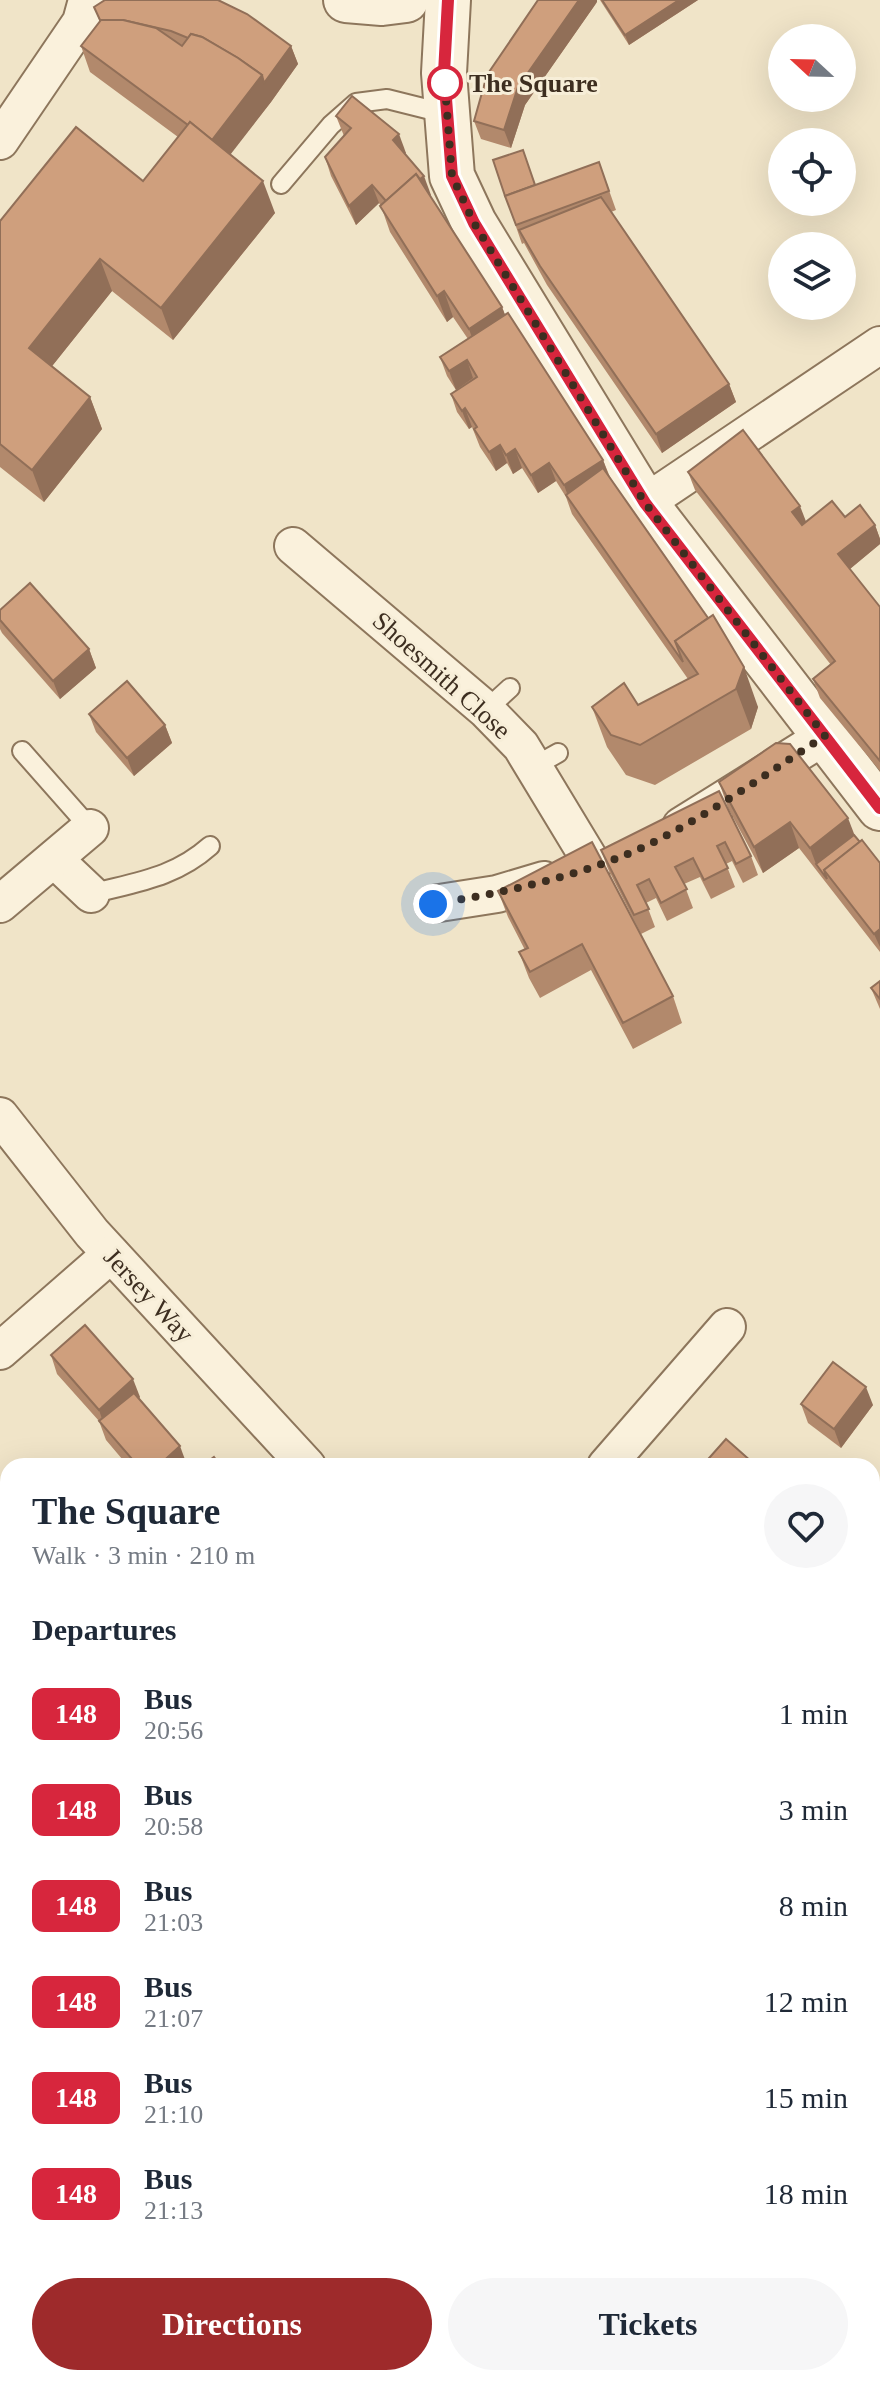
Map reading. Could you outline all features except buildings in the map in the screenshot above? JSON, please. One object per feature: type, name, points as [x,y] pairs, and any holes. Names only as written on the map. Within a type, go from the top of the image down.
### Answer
[{"type":"street","points":[[0,141],[81,22],[87,0]]},
{"type":"street","points":[[346,0],[382,3],[406,0]]},
{"type":"street","points":[[448,0],[444,73],[452,176],[474,223],[645,503],[880,808]]},
{"type":"street","points":[[645,503],[880,346]]},
{"type":"street","name":"Shoesmith Close","points":[[293,546],[498,699],[521,746],[546,760],[606,861],[497,894],[433,904]]},
{"type":"street","points":[[656,839],[693,820],[825,736]]},
{"type":"street","points":[[0,904],[90,828]]},
{"type":"street","points":[[54,859],[91,894]]},
{"type":"street","name":"Jersey Way","points":[[0,1116],[111,1254],[300,1458]]},
{"type":"street","points":[[0,1351],[111,1254]]},
{"type":"street","points":[[613,1458],[727,1327]]},
{"type":"lane","points":[[281,184],[331,125],[356,103],[387,99],[447,114]]},
{"type":"lane","points":[[22,751],[90,828]]},
{"type":"lane","points":[[91,894],[169,874],[210,846]]},
{"type":"bus line","name":"148","points":[[448,0],[444,73],[452,176],[474,223],[645,503],[880,808]]},
{"type":"place","name":"The Square","points":[[445,83]]},
{"type":"route","points":[[433,904],[497,894],[619,857],[693,820],[825,736],[645,503],[474,223],[452,176],[444,73],[445,83]]}]
